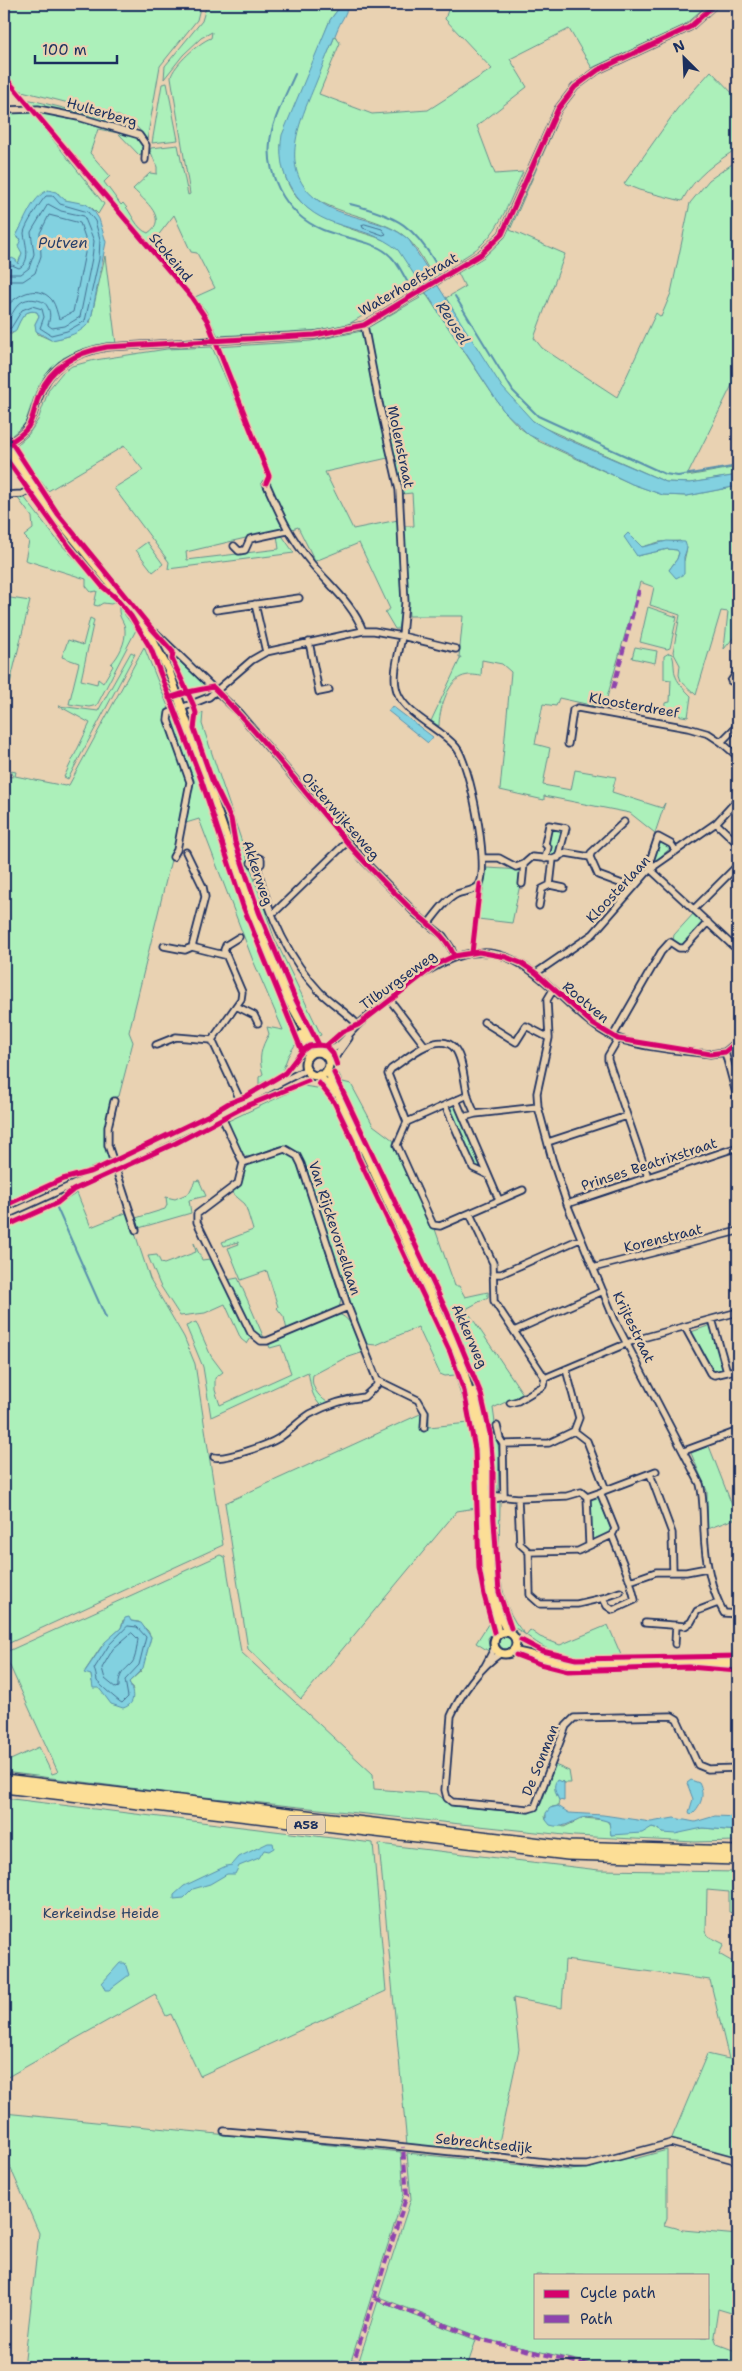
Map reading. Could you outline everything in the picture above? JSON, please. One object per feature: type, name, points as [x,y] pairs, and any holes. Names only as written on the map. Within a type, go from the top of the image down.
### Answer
[{"type":"highway","name":"A58","points":[[4,1780],[557,1845],[738,1851]]},
{"type":"highway","name":"A58","points":[[4,1788],[568,1855],[738,1860]]},
{"type":"highway","name":"A58","points":[[665,1850],[738,1845]]},
{"type":"main road","points":[[4,444],[33,488],[146,628],[169,671],[182,708]]},
{"type":"main road","name":"Akkerweg","points":[[182,708],[250,906],[295,1015],[316,1053]]},
{"type":"main road","points":[[316,1053],[327,1058],[328,1068],[319,1075],[313,1075],[307,1069],[306,1061],[316,1053]]},
{"type":"main road","name":"Akkerweg","points":[[328,1068],[460,1358],[478,1426],[488,1497],[490,1569],[494,1593],[506,1632]]},
{"type":"main road","name":"Akkerweg","points":[[319,1075],[331,1088],[348,1115]]},
{"type":"main road","name":"Akkerweg","points":[[488,1497],[485,1570],[498,1634]]},
{"type":"main road","points":[[517,1643],[513,1651],[508,1654],[501,1654],[495,1647],[494,1640],[498,1634],[506,1632],[515,1637],[517,1643],[538,1656]]},
{"type":"main road","points":[[513,1651],[576,1665],[738,1659]]},
{"type":"main road","points":[[696,1662],[738,1666]]},
{"type":"street","name":"Waterhoefstraat","points":[[4,444],[29,426],[40,393],[56,370],[67,360],[92,350],[315,335],[364,325],[481,254],[502,234],[558,109],[575,87],[598,70],[690,27],[715,4]]},
{"type":"street","name":"Hulterberg","points":[[4,110],[31,109],[78,117],[139,135],[146,144],[145,160]]},
{"type":"street","name":"Molenstraat","points":[[364,325],[379,403],[399,490],[406,620],[396,683],[399,696],[407,705],[456,746],[463,758],[469,774],[482,858],[481,881],[478,886],[450,899],[428,924]]},
{"type":"street","points":[[266,483],[287,531],[326,582],[349,605],[363,631]]},
{"type":"street","points":[[4,495],[22,494],[33,488]]},
{"type":"street","points":[[234,546],[239,551],[245,550],[250,539],[287,531]]},
{"type":"street","points":[[216,610],[299,598]]},
{"type":"street","points":[[255,604],[266,652]]},
{"type":"street","points":[[173,857],[177,850],[190,782],[168,720],[169,713],[217,691],[252,660],[266,652],[309,642],[363,631],[374,631],[456,649]]},
{"type":"street","name":"Oisterwijkseweg","points":[[156,633],[238,712],[346,842],[409,907],[442,936],[451,948],[454,956]]},
{"type":"street","points":[[309,642],[319,692],[329,690]]},
{"type":"street","points":[[731,682],[738,671]]},
{"type":"street","name":"Kloosterdreef","points":[[568,744],[573,710],[578,708],[688,728],[709,734],[722,742]]},
{"type":"street","points":[[738,724],[722,742],[738,757]]},
{"type":"street","name":"Kloosterlaan","points":[[536,973],[593,934],[652,868],[716,823],[738,799]]},
{"type":"street","points":[[624,822],[591,853],[590,857],[598,875],[633,888]]},
{"type":"street","points":[[716,823],[738,844]]},
{"type":"street","points":[[545,859],[548,847],[545,844],[549,825],[566,828],[550,885]]},
{"type":"street","points":[[676,851],[671,844],[658,837],[650,860],[652,868],[708,922],[737,946]]},
{"type":"street","points":[[276,912],[346,842]]},
{"type":"street","points":[[186,852],[203,887],[205,897],[192,947]]},
{"type":"street","points":[[482,858],[499,858],[516,866],[524,864],[532,857],[556,859],[566,853],[590,857]]},
{"type":"street","points":[[522,884],[524,864]]},
{"type":"street","points":[[694,909],[738,865]]},
{"type":"street","points":[[257,866],[271,914],[295,961],[321,992],[348,1014],[355,1027]]},
{"type":"street","points":[[539,906],[542,889],[550,885],[564,888]]},
{"type":"street","points":[[648,1177],[608,1056],[661,952],[670,942],[679,948],[684,948],[708,922]]},
{"type":"street","points":[[212,1040],[236,1006],[242,992],[224,955],[226,945],[239,937]]},
{"type":"street","points":[[164,946],[186,950],[192,947],[224,955]]},
{"type":"street","name":"Rootven","points":[[454,956],[479,952],[492,953],[520,963],[536,973],[593,1024],[616,1037],[686,1051],[710,1054],[725,1052]]},
{"type":"street","name":"Tilburgseweg","points":[[316,1053],[329,1052],[334,1049],[355,1027],[438,964],[454,956]]},
{"type":"street","name":"Krijtestraat","points":[[553,990],[547,1000],[549,1038],[539,1079],[538,1107],[548,1142],[580,1239],[626,1344],[684,1451],[702,1492],[707,1568],[718,1603],[724,1613],[738,1614]]},
{"type":"street","points":[[390,1000],[425,1046]]},
{"type":"street","points":[[236,1006],[254,1015],[258,1024]]},
{"type":"street","points":[[484,1022],[516,1042],[526,1026],[549,1038]]},
{"type":"street","name":"Tilburgseweg","points":[[328,1068],[355,1027]]},
{"type":"street","points":[[156,1046],[176,1037],[212,1040]]},
{"type":"street","points":[[212,1040],[242,1104]]},
{"type":"street","points":[[407,1122],[388,1074],[391,1069],[425,1046],[440,1041],[448,1043],[455,1048],[463,1066],[468,1095],[475,1114]]},
{"type":"street","points":[[738,1041],[725,1052],[736,1085],[738,1101]]},
{"type":"street","points":[[4,1216],[115,1166],[221,1115],[307,1069]]},
{"type":"street","points":[[468,1095],[407,1122],[397,1145],[433,1225],[440,1226],[522,1190]]},
{"type":"street","points":[[456,1100],[499,1200]]},
{"type":"street","points":[[114,1101],[108,1145],[136,1230]]},
{"type":"street","points":[[445,1106],[473,1168],[488,1175]]},
{"type":"street","points":[[464,1118],[475,1114],[538,1107]]},
{"type":"street","points":[[221,1115],[243,1163]]},
{"type":"street","points":[[548,1142],[627,1116]]},
{"type":"street","name":"Prinses Beatrixstraat","points":[[567,1204],[738,1147]]},
{"type":"street","name":"Van Rijckevorsellaan","points":[[348,1307],[267,1341],[261,1341],[251,1333],[197,1222],[197,1214],[238,1183],[243,1163],[279,1149],[291,1151],[302,1164],[348,1307],[377,1380]]},
{"type":"street","points":[[470,1214],[493,1263],[494,1301],[545,1378],[543,1386],[518,1401],[510,1403]]},
{"type":"street","name":"Korenstraat","points":[[593,1268],[738,1231]]},
{"type":"street","points":[[492,1274],[501,1274],[580,1239]]},
{"type":"street","points":[[514,1331],[603,1291]]},
{"type":"street","points":[[545,1378],[626,1344],[738,1312]]},
{"type":"street","points":[[712,1319],[726,1372]]},
{"type":"street","points":[[685,1326],[710,1373],[714,1376],[738,1369]]},
{"type":"street","points":[[503,1444],[549,1443],[574,1432],[579,1418],[566,1369]]},
{"type":"street","points":[[214,1457],[219,1458],[244,1451],[279,1438],[309,1415],[344,1399],[364,1397],[377,1385],[377,1380],[418,1400],[425,1412],[424,1428]]},
{"type":"street","points":[[497,1426],[500,1440],[503,1444],[504,1497]]},
{"type":"street","points":[[684,1451],[736,1431],[738,1444]]},
{"type":"street","points":[[574,1432],[587,1441],[615,1529],[612,1536],[635,1597],[632,1602],[613,1610],[607,1606],[603,1598]]},
{"type":"street","points":[[587,1497],[653,1472],[672,1533],[673,1572]]},
{"type":"street","points":[[488,1497],[567,1496],[581,1492],[587,1497],[589,1544]]},
{"type":"street","points":[[518,1498],[520,1544],[528,1552],[530,1595],[540,1604],[577,1604],[620,1592]]},
{"type":"street","points":[[528,1552],[578,1551],[589,1544],[612,1536]]},
{"type":"street","points":[[630,1581],[656,1572],[707,1568]]},
{"type":"street","points":[[645,1624],[689,1625],[694,1614],[718,1603]]},
{"type":"street","points":[[675,1644],[676,1625]]},
{"type":"street","name":"De Sonman","points":[[495,1647],[485,1666],[456,1705],[452,1716],[445,1790],[447,1798],[452,1802],[528,1809],[535,1807],[566,1726],[574,1718],[672,1716],[677,1719],[698,1764],[708,1769],[738,1768]]},
{"type":"street","name":"De Sonman","points":[[485,1666],[501,1654]]},
{"type":"street","name":"Sebrechtsedijk","points":[[224,2131],[377,2144],[574,2165],[587,2165],[671,2143],[738,2161]]},
{"type":"green space","points":[[4,4],[201,4],[197,20],[160,66],[147,140],[138,128],[119,116],[16,88],[4,74]]},
{"type":"green space","points":[[207,4],[342,4],[330,20],[281,145],[282,164],[286,180],[302,203],[313,212],[326,219],[393,245],[405,258],[421,286],[415,290],[412,287],[347,325],[323,330],[218,336],[206,311],[195,297],[215,288],[197,253],[191,252],[174,215],[153,242],[169,262],[166,267],[28,103],[31,100],[112,120],[127,127],[135,134],[143,148],[140,156],[118,133],[98,129],[90,153],[110,176],[104,182],[121,205],[123,203],[140,228],[148,233],[154,228],[156,216],[149,205],[133,189],[150,173],[157,174],[157,167],[150,150],[151,148],[178,145],[188,195],[190,194],[171,77],[176,67],[187,55],[211,38],[212,32],[201,38],[183,55],[164,79],[165,66],[202,21]]},
{"type":"green space","points":[[450,4],[708,4],[682,27],[592,68],[569,29],[510,59],[527,87],[477,126],[495,174],[523,172],[505,211],[488,238],[471,253],[438,272],[440,275],[434,278],[417,249],[403,235],[386,226],[329,206],[313,197],[301,184],[295,166],[295,140],[307,102],[335,36],[340,43],[319,94],[372,114],[428,110],[492,69],[445,19]]},
{"type":"green space","points":[[711,71],[738,99],[738,148],[699,177],[682,201],[639,190],[624,184],[677,109]]},
{"type":"green space","points":[[167,83],[178,140],[152,143],[162,84]]},
{"type":"green space","points":[[31,112],[104,204],[98,214],[91,207],[62,199],[58,193],[21,227],[16,236],[21,239],[22,253],[18,264],[8,261],[4,264],[4,113]]},
{"type":"green space","points":[[555,126],[510,230],[565,254],[534,338],[542,348],[617,397],[656,313],[661,317],[671,293],[690,203],[709,180],[738,160],[738,373],[687,476],[738,467],[738,475],[690,483],[666,482],[540,426],[526,415],[500,385],[446,298],[465,287],[457,271],[487,252],[506,231]]},
{"type":"green space","points":[[105,256],[116,344],[78,351],[63,358],[36,391],[25,424],[10,437],[4,427],[4,334],[12,334],[22,318],[32,311],[37,312],[39,316],[35,324],[38,334],[51,340],[69,336],[90,323]]},
{"type":"green space","points":[[424,291],[503,410],[520,428],[538,441],[632,484],[663,495],[687,496],[738,486],[738,632],[724,649],[728,612],[721,611],[696,695],[681,681],[679,675],[680,665],[673,652],[680,615],[650,605],[654,587],[640,582],[604,708],[559,698],[556,706],[543,704],[535,744],[550,748],[543,785],[571,790],[575,770],[616,777],[612,792],[662,808],[665,803],[655,833],[630,813],[544,796],[544,800],[500,790],[511,672],[502,664],[482,660],[481,676],[466,675],[456,680],[445,698],[440,713],[439,726],[431,721],[461,657],[459,657],[463,616],[409,616],[404,526],[414,526],[412,493],[402,494],[367,328],[420,298],[418,294]],"holes":[[[635,540],[642,547],[659,542],[680,541],[687,548],[684,561],[669,570],[677,559],[679,552],[677,550],[668,549],[637,556]]]},
{"type":"green space","points":[[362,331],[388,458],[325,472],[353,529],[398,520],[402,609],[398,629],[395,629],[385,612],[390,609],[359,543],[313,562],[314,559],[298,527],[292,529],[269,484],[270,476],[217,347],[311,341]]},
{"type":"green space","points":[[212,347],[268,476],[264,485],[284,529],[186,552],[187,560],[279,549],[277,535],[281,534],[294,553],[168,569],[169,562],[114,488],[143,470],[124,446],[48,491],[16,446],[28,435],[38,420],[49,389],[62,373],[72,366],[95,360],[167,349]]},
{"type":"green space","points":[[17,497],[24,497],[58,541],[115,602],[111,604],[103,603],[98,606],[94,605],[97,591],[91,592],[86,586],[86,579],[25,560],[29,541],[24,536],[33,529],[32,517]]},
{"type":"green space","points":[[147,542],[163,564],[153,572],[136,550]]},
{"type":"green space","points":[[4,597],[30,601],[4,708]]},
{"type":"green space","points":[[119,607],[136,630],[97,705],[89,707],[69,704],[79,663],[62,657],[68,640],[83,645],[90,618],[94,620],[81,680],[97,684],[98,679],[103,683],[113,666],[111,664],[119,653],[125,635],[125,627]]},
{"type":"green space","points":[[648,607],[677,617],[670,648],[667,649],[640,642]]},
{"type":"green space","points":[[144,647],[169,709],[165,716],[165,723],[186,778],[187,794],[129,1032],[133,1042],[119,1096],[111,1099],[109,1107],[106,1137],[110,1160],[4,1204],[4,776],[14,777],[11,771],[16,772],[15,776],[65,786],[69,785]]},
{"type":"green space","points":[[635,647],[657,651],[655,663],[632,658]]},
{"type":"green space","points":[[131,652],[135,654],[68,779],[64,777],[90,723],[59,706],[98,711]]},
{"type":"green space","points":[[669,653],[672,654],[677,680],[691,696],[688,717],[664,713],[665,703],[670,702],[671,680],[664,679],[664,656]]},
{"type":"green space","points":[[175,657],[206,688],[188,690],[174,661]]},
{"type":"green space","points":[[179,711],[206,782],[232,861],[233,879],[243,910],[300,1047],[295,1045],[288,1056],[282,1072],[259,1084],[259,1077],[263,1074],[261,1053],[269,1034],[267,1027],[283,1030],[252,958],[199,819],[186,823],[194,780],[171,720],[172,714]]},
{"type":"green space","points":[[203,712],[202,724],[274,937],[321,1035],[316,1037],[256,910],[195,729],[196,718]]},
{"type":"green space","points":[[550,827],[564,829],[557,857],[548,857],[547,844]]},
{"type":"green space","points":[[658,840],[672,847],[654,862],[652,860]]},
{"type":"green space","points":[[487,868],[523,870],[512,923],[478,919]]},
{"type":"green space","points":[[694,913],[701,919],[702,924],[684,946],[673,940],[674,935]]},
{"type":"green space","points":[[338,1072],[343,1082],[351,1084],[373,1125],[393,1140],[435,1229],[455,1286],[459,1286],[465,1297],[488,1292],[488,1297],[466,1309],[523,1394],[493,1408],[499,1452],[498,1493],[493,1491],[492,1487],[486,1423],[468,1367],[364,1139],[333,1080],[338,1077]]},
{"type":"green space","points":[[303,1086],[324,1089],[376,1184],[447,1333],[458,1363],[475,1416],[497,1627],[488,1638],[490,1652],[476,1643],[490,1621],[479,1578],[476,1508],[457,1511],[301,1699],[248,1649],[225,1503],[429,1410],[429,1427],[469,1423],[455,1375],[445,1376],[440,1374],[418,1327],[376,1345],[366,1344],[351,1309],[298,1154],[286,1146],[280,1146],[247,1157],[241,1152],[226,1122]]},
{"type":"green space","points":[[452,1105],[457,1109],[482,1170],[476,1169],[449,1109]]},
{"type":"green space","points":[[283,1151],[293,1157],[300,1170],[341,1300],[339,1308],[287,1330],[284,1317],[277,1308],[267,1271],[241,1280],[228,1248],[239,1244],[238,1242],[224,1246],[222,1242],[253,1230],[245,1204],[231,1192],[239,1184],[246,1168],[258,1160]]},
{"type":"green space","points":[[199,1180],[206,1196],[189,1200],[191,1213],[139,1228],[136,1218],[165,1209],[167,1205],[166,1197],[175,1199],[189,1193],[195,1181]]},
{"type":"green space","points":[[77,1193],[91,1227],[128,1212],[150,1279],[184,1337],[195,1364],[223,1545],[5,1645],[4,1228],[61,1203]]},
{"type":"green space","points":[[194,1243],[202,1260],[210,1259],[235,1306],[251,1338],[247,1344],[241,1339],[225,1304],[205,1313],[180,1316],[160,1285],[148,1256],[157,1255],[161,1263],[164,1264],[196,1252]]},
{"type":"green space","points":[[238,1278],[264,1338],[254,1334],[227,1280]]},
{"type":"green space","points":[[337,1314],[347,1319],[351,1324],[364,1352],[343,1359],[313,1375],[312,1379],[316,1390],[327,1402],[320,1405],[314,1397],[308,1372],[211,1417],[203,1367],[186,1326],[196,1322],[211,1356],[223,1372],[215,1378],[215,1390],[220,1405],[291,1373],[281,1345],[270,1348],[268,1343]]},
{"type":"green space","points":[[711,1325],[722,1370],[714,1371],[691,1332]]},
{"type":"green space","points":[[709,1446],[737,1518],[707,1529],[707,1491],[691,1453]]},
{"type":"green space","points":[[599,1496],[612,1533],[589,1543],[588,1499]]},
{"type":"green space","points":[[500,1501],[500,1572],[508,1607],[515,1622],[526,1635],[530,1630],[540,1637],[560,1645],[608,1625],[621,1655],[583,1656],[555,1652],[541,1646],[516,1628],[506,1625],[495,1581],[490,1544],[491,1512],[495,1502]]},
{"type":"green space","points":[[220,1555],[225,1557],[241,1652],[373,1774],[374,1789],[437,1794],[453,1806],[530,1813],[541,1804],[555,1765],[569,1771],[571,1783],[564,1783],[562,1781],[556,1793],[559,1800],[558,1806],[552,1807],[545,1816],[546,1820],[564,1827],[583,1818],[606,1820],[611,1826],[611,1835],[652,1827],[659,1829],[662,1833],[703,1828],[738,1831],[738,1841],[695,1842],[574,1836],[186,1795],[4,1772],[4,1763],[39,1747],[52,1774],[58,1772],[4,1653]],"holes":[[[123,1620],[139,1622],[151,1637],[141,1671],[129,1682],[133,1690],[109,1701],[105,1694],[92,1682],[91,1675],[85,1671],[101,1647],[121,1628]]]},
{"type":"green space","points":[[503,1635],[509,1635],[513,1642],[509,1649],[503,1649],[499,1645],[499,1639]]},
{"type":"green space","name":"Kerkeindse Heide","points":[[4,1798],[373,1843],[386,1991],[200,2076],[171,2014],[166,2016],[155,1994],[4,2079]]},
{"type":"green space","points":[[379,1844],[599,1870],[738,1872],[738,1915],[729,1912],[729,1892],[707,1890],[706,1931],[708,1936],[724,1944],[719,1954],[738,1965],[738,2136],[731,2156],[671,2140],[707,2054],[729,2059],[710,1980],[565,1960],[562,2008],[513,1998],[519,2049],[496,2156],[407,2145]]},
{"type":"green space","points":[[4,2113],[401,2152],[404,2194],[349,2367],[24,2367],[39,2233],[4,2153]]},
{"type":"green space","points":[[667,2150],[667,2218],[664,2225],[683,2230],[738,2235],[738,2315],[718,2309],[714,2336],[717,2344],[738,2352],[738,2367],[608,2367],[488,2340],[379,2297],[411,2199],[407,2153],[570,2170],[591,2168],[632,2153],[634,2159]]},
{"type":"green space","points":[[378,2301],[476,2340],[467,2367],[357,2367]]},
{"type":"water","name":"Reusel","points":[[342,4],[348,4],[347,10],[309,99],[299,129],[295,159],[297,173],[304,186],[315,198],[337,211],[375,222],[398,232],[409,240],[502,387],[533,421],[557,435],[666,482],[690,483],[738,475],[738,486],[687,496],[663,495],[632,484],[529,435],[503,410],[398,250],[370,234],[327,220],[314,213],[302,203],[291,188],[283,169],[281,155],[282,135],[330,20]]},
{"type":"water","name":"Putven","points":[[48,190],[56,192],[65,200],[86,204],[99,219],[106,242],[91,319],[79,331],[51,340],[36,331],[35,324],[39,316],[37,312],[32,311],[25,314],[20,320],[15,332],[4,334],[4,264],[12,258],[18,264],[22,253],[18,246],[21,239],[16,236],[37,198]]},
{"type":"water","points":[[628,533],[642,547],[667,541],[685,542],[687,548],[684,557],[684,574],[676,578],[669,570],[677,559],[679,553],[677,550],[668,549],[637,556],[624,537]]},
{"type":"water","points":[[392,706],[433,737],[428,743],[388,711]]},
{"type":"water","points":[[129,1617],[131,1621],[141,1623],[151,1637],[143,1668],[129,1682],[133,1694],[132,1701],[123,1708],[111,1704],[99,1688],[93,1688],[91,1675],[84,1673],[105,1642],[121,1628],[125,1618]]},
{"type":"water","points":[[557,1780],[564,1783],[564,1801],[559,1800],[556,1793],[555,1785]]},
{"type":"water","points":[[691,1780],[699,1783],[702,1797],[699,1805],[691,1815],[689,1812],[693,1799],[687,1783]]},
{"type":"water","points":[[558,1806],[569,1813],[603,1815],[651,1822],[674,1818],[695,1822],[715,1816],[738,1817],[738,1831],[703,1828],[675,1834],[662,1833],[659,1829],[652,1827],[642,1833],[611,1835],[609,1822],[595,1818],[581,1818],[562,1826],[550,1825],[546,1820],[546,1813],[550,1808]]},
{"type":"water","points":[[268,1843],[273,1843],[274,1848],[269,1851],[264,1850],[259,1858],[239,1866],[235,1874],[227,1874],[210,1884],[193,1889],[184,1898],[174,1899],[174,1895],[184,1886],[232,1865],[239,1857]]},
{"type":"water","points":[[120,1963],[125,1963],[129,1975],[109,1990],[105,1990],[102,1983]]},
{"type":"waterway","points":[[295,74],[272,130],[270,161],[279,189],[287,202],[309,223],[331,233],[373,245],[387,253],[398,265],[411,288]]},
{"type":"waterway","points":[[350,204],[381,213],[403,225],[422,242],[439,269]]},
{"type":"waterway","name":"Reusel","points":[[455,296],[513,391],[538,416],[665,474],[678,476],[738,466]]},
{"type":"waterway","points":[[57,1208],[106,1318]]},
{"type":"marked path","points":[[613,689],[639,590]]},
{"type":"marked path","points":[[352,2367],[407,2195],[403,2147]]},
{"type":"marked path","points":[[374,2298],[483,2340],[597,2367]]},
{"type":"cycle path","points":[[4,446],[28,427],[40,393],[51,375],[59,367],[76,356],[107,347],[315,335],[364,325],[481,254],[502,234],[558,109],[575,87],[598,70],[690,27],[715,4]]},
{"type":"cycle path","name":"Stokeind","points":[[4,76],[192,298],[207,320],[269,476],[266,483]]},
{"type":"cycle path","points":[[4,431],[58,514],[173,652],[172,659],[196,713],[194,729],[212,780],[231,819],[235,842],[259,912],[294,996],[319,1045]]},
{"type":"cycle path","points":[[4,456],[68,545],[102,586],[115,597],[131,616],[151,649],[201,779],[243,906],[302,1051]]},
{"type":"cycle path","points":[[169,698],[213,687],[265,743],[345,840],[382,881],[440,934],[454,956]]},
{"type":"cycle path","points":[[472,953],[480,884]]},
{"type":"cycle path","points":[[326,1046],[342,1032],[358,1025],[437,964],[454,956],[479,952],[506,957],[521,963],[536,973],[593,1024],[618,1039],[710,1054],[725,1052],[738,1041]]},
{"type":"cycle path","points":[[4,1206],[63,1179],[93,1171],[209,1115],[229,1103],[245,1097],[285,1073],[302,1051],[309,1046],[326,1046],[333,1054],[337,1065]]},
{"type":"cycle path","points":[[334,1073],[447,1312],[481,1394],[490,1433],[499,1592],[511,1628]]},
{"type":"cycle path","points":[[4,1227],[57,1203],[73,1190],[176,1143],[244,1107],[308,1081]]},
{"type":"cycle path","points":[[319,1083],[334,1102],[353,1141],[358,1157],[450,1352],[464,1391],[475,1449],[479,1568],[494,1632]]},
{"type":"cycle path","points":[[521,1640],[542,1651],[576,1659],[738,1656]]},
{"type":"cycle path","points":[[516,1655],[540,1664],[568,1671],[688,1667],[738,1671]]}]
